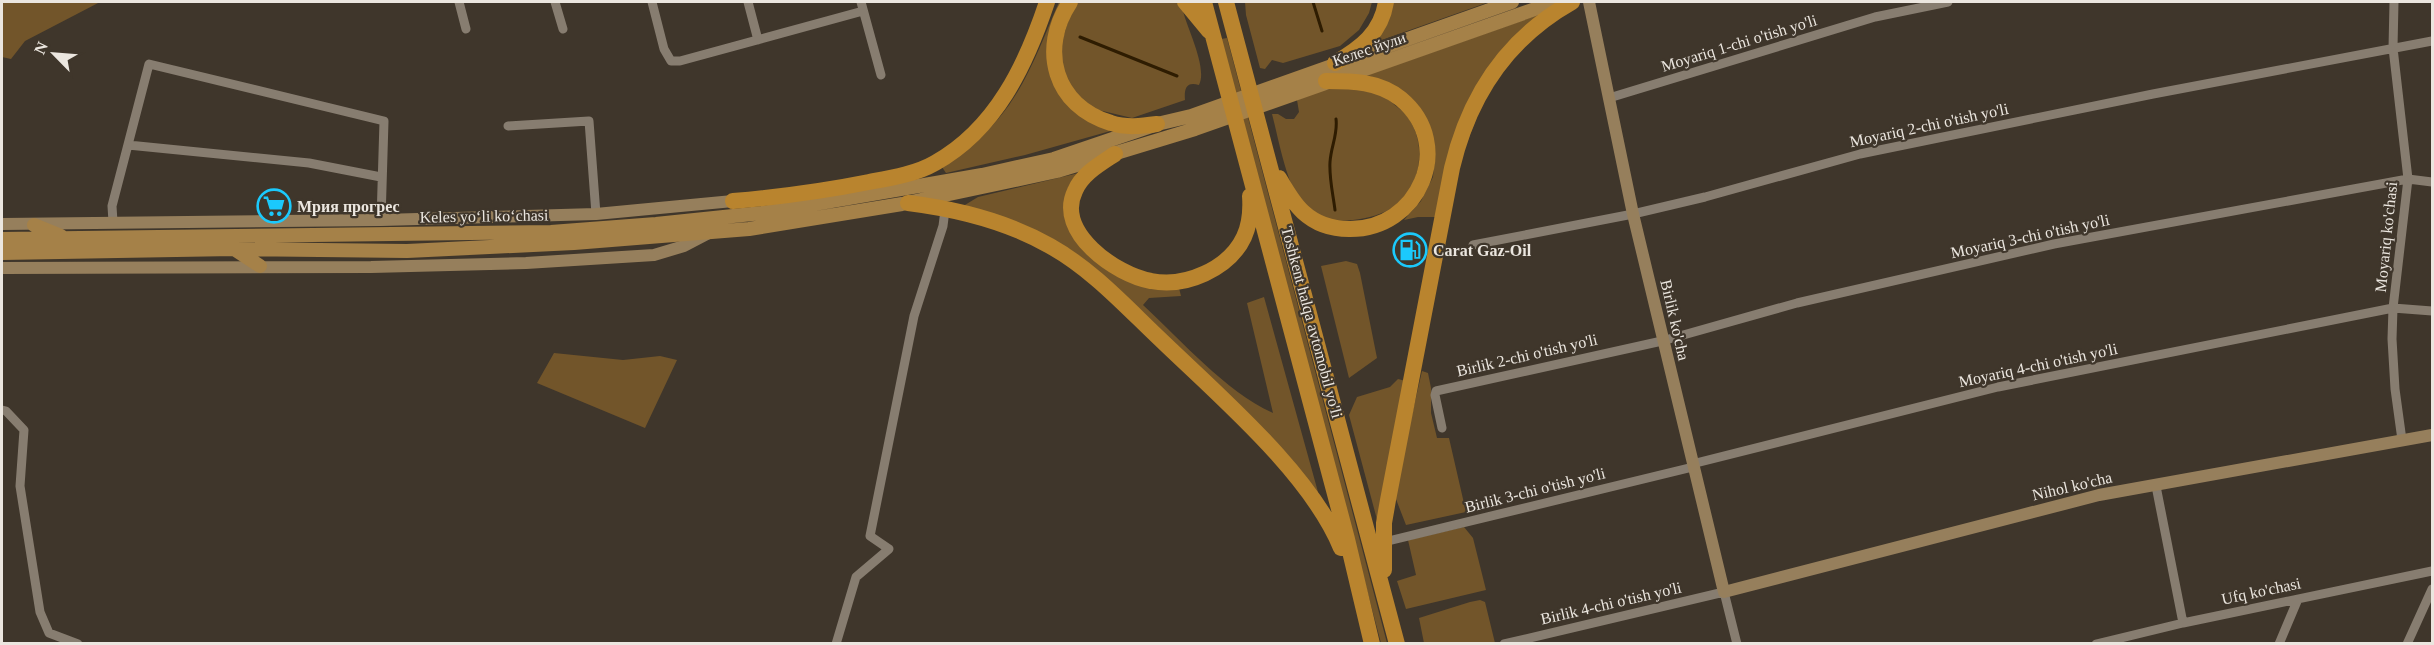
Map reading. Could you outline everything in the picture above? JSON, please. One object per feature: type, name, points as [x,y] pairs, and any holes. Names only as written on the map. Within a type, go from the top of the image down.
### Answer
[{"type":"highway","points":[[733,201],[784,196],[889,178],[924,168],[945,157],[971,135],[1005,98],[1026,57],[1047,2]]},
{"type":"highway","points":[[1070,2],[1058,24],[1053,53],[1058,75],[1069,96],[1094,116],[1111,123],[1126,126],[1157,124]]},
{"type":"highway","points":[[1185,2],[1213,36]]},
{"type":"highway","name":"Toshkent halqa avtomobil yo'li","points":[[1204,2],[1347,539],[1372,644]]},
{"type":"highway","name":"Toshkent halqa avtomobil yo'li","points":[[1226,2],[1397,644]]},
{"type":"highway","points":[[1232,2],[1234,29]]},
{"type":"highway","points":[[1335,63],[1357,51],[1370,39],[1379,24],[1386,2]]},
{"type":"highway","points":[[1385,598],[1384,542],[1388,500],[1452,168],[1462,132],[1482,88],[1499,63],[1539,21],[1572,2]]},
{"type":"highway","points":[[1270,165],[1298,207],[1308,216],[1327,226],[1348,229],[1377,226],[1400,214],[1416,197],[1425,174],[1427,155],[1419,124],[1408,107],[1391,93],[1367,83],[1326,81]]},
{"type":"highway","points":[[1114,154],[1092,169],[1076,187],[1071,204],[1072,219],[1080,235],[1104,258],[1131,275],[1156,282],[1180,281],[1195,277],[1211,270],[1234,252],[1244,237],[1249,221],[1250,174]]},
{"type":"highway","points":[[900,199],[1019,231],[1062,253],[1093,276],[1228,405],[1291,471],[1333,531],[1359,596]]},
{"type":"main road","points":[[1295,85],[1335,63],[1512,2]]},
{"type":"main road","name":"Келес йули","points":[[1193,122],[1295,85],[1326,81],[1555,2]]},
{"type":"main road","points":[[900,199],[1054,159],[1157,124],[1193,122]]},
{"type":"main road","points":[[900,199],[1057,171],[1114,154],[1193,122]]},
{"type":"main road","name":"Keles yoʻli koʻchasi","points":[[2,239],[551,232],[657,224],[900,199]]},
{"type":"main road","name":"Keles yoʻli koʻchasi","points":[[2,254],[234,249],[407,251],[574,243],[749,229],[900,199]]},
{"type":"main road","points":[[733,201],[762,213]]},
{"type":"main road","points":[[34,225],[69,239]]},
{"type":"main road","points":[[234,249],[260,266]]},
{"type":"street","points":[[459,2],[466,29]]},
{"type":"street","points":[[555,2],[563,29]]},
{"type":"street","points":[[652,2],[664,49],[671,61],[680,61],[758,40],[862,6],[881,75]]},
{"type":"street","points":[[748,2],[758,40]]},
{"type":"street","name":"Birlik ko'cha","points":[[1589,2],[1662,341],[1737,644]]},
{"type":"street","name":"Moyariq 1-chi o'tish yo'li","points":[[1609,98],[1875,17],[1948,2]]},
{"type":"street","name":"Moyariq ko'chasi","points":[[2394,2],[2393,48],[2408,179],[2393,308],[2395,388],[2402,440]]},
{"type":"street","name":"Moyariq 2-chi o'tish yo'li","points":[[1473,245],[1633,214],[1705,197],[1860,154],[2153,94],[2433,41]]},
{"type":"street","points":[[113,222],[112,206],[149,64],[384,122],[381,220]]},
{"type":"street","points":[[508,126],[588,121],[596,214]]},
{"type":"street","points":[[128,145],[309,163],[381,177]]},
{"type":"street","name":"Moyariq 3-chi o'tish yo'li","points":[[1662,341],[1797,303],[2054,244],[2408,179],[2433,182]]},
{"type":"street","name":"Keles yoʻli koʻchasi","points":[[2,224],[381,220],[596,214],[733,201]]},
{"type":"street","points":[[836,644],[856,577],[889,549],[870,536],[914,316],[943,226],[945,210]]},
{"type":"street","name":"Keles yoʻli koʻchasi","points":[[2,268],[371,267],[526,263],[654,255],[684,246],[707,234]]},
{"type":"street","name":"Moyariq 4-chi o'tish yo'li","points":[[1693,466],[1998,387],[2393,308],[2433,311]]},
{"type":"street","name":"Birlik 2-chi o'tish yo'li","points":[[1442,428],[1434,395],[1436,391],[1662,341]]},
{"type":"street","points":[[2,410],[6,411],[24,430],[20,486],[40,612],[49,633],[78,644]]},
{"type":"street","name":"Nihol ko'cha","points":[[1724,592],[2099,495],[2433,435]]},
{"type":"street","name":"Birlik 3-chi o'tish yo'li","points":[[1384,542],[1693,466]]},
{"type":"street","points":[[2156,486],[2183,622]]},
{"type":"street","name":"Ufq ko'chasi","points":[[2096,644],[2183,622],[2433,571]]},
{"type":"street","points":[[2407,644],[2433,589]]},
{"type":"street","name":"Birlik 4-chi o'tish yo'li","points":[[1504,644],[1724,592]]},
{"type":"street","points":[[2279,644],[2298,599]]},
{"type":"shaded area","points":[[2,2],[100,2],[25,41],[11,59],[2,57]]},
{"type":"shaded area","points":[[1059,2],[1063,2],[1049,66],[1114,130],[1025,155],[946,173],[942,167],[986,131],[1009,105],[1033,62]]},
{"type":"shaded area","points":[[1079,2],[1177,2],[1182,7],[1199,58],[1201,77],[1199,85],[1191,84],[1187,87],[1185,100],[1132,118],[1086,107],[1065,83],[1059,50],[1073,7]]},
{"type":"shaded area","points":[[1245,2],[1372,2],[1369,13],[1359,30],[1340,46],[1283,63],[1272,60],[1265,69],[1260,68],[1246,15]]},
{"type":"shaded area","points":[[1394,2],[1489,2],[1376,42]]},
{"type":"shaded area","points":[[1538,15],[1502,50],[1439,217],[1404,220],[1421,201],[1433,177],[1435,156],[1432,138],[1384,82],[1367,75]]},
{"type":"shaded area","points":[[1227,38],[1387,643],[1381,643],[1221,39]]},
{"type":"shaded area","points":[[1341,87],[1377,93],[1396,106],[1414,128],[1419,155],[1418,169],[1413,183],[1396,205],[1375,216],[1347,221],[1316,215],[1299,200],[1284,164],[1272,114],[1294,119],[1299,112],[1297,100],[1319,91]]},
{"type":"shaded area","points":[[1083,172],[1074,180],[1083,247],[1179,288],[1181,296],[1149,298],[1143,305],[1221,379],[1255,404],[1273,413],[1247,303],[1264,297],[1318,492],[1121,291],[1070,249],[960,208],[978,197]]},
{"type":"shaded area","points":[[1346,261],[1357,264],[1360,273],[1377,358],[1349,378],[1321,266]]},
{"type":"shaded area","points":[[554,353],[623,360],[660,356],[677,360],[645,428],[537,383]]},
{"type":"shaded area","points":[[1422,371],[1428,373],[1431,388],[1431,413],[1437,438],[1449,438],[1466,512],[1406,525],[1394,494]]},
{"type":"shaded area","points":[[1398,379],[1406,381],[1379,527],[1349,415],[1357,397],[1390,387]]},
{"type":"shaded area","points":[[1464,527],[1473,538],[1486,590],[1406,609],[1397,581],[1416,575],[1408,540]]},
{"type":"shaded area","points":[[1480,600],[1485,602],[1495,643],[1424,643],[1419,618]]},
{"type":"waterway","points":[[1313,2],[1322,31]]},
{"type":"waterway","points":[[1080,37],[1177,76]]},
{"type":"waterway","points":[[1335,210],[1330,168],[1336,119]]},
{"type":"place","name":"Мрия прогрес","points":[[274,206]]},
{"type":"place","name":"Carat Gaz-Oil","points":[[1410,250]]}]
